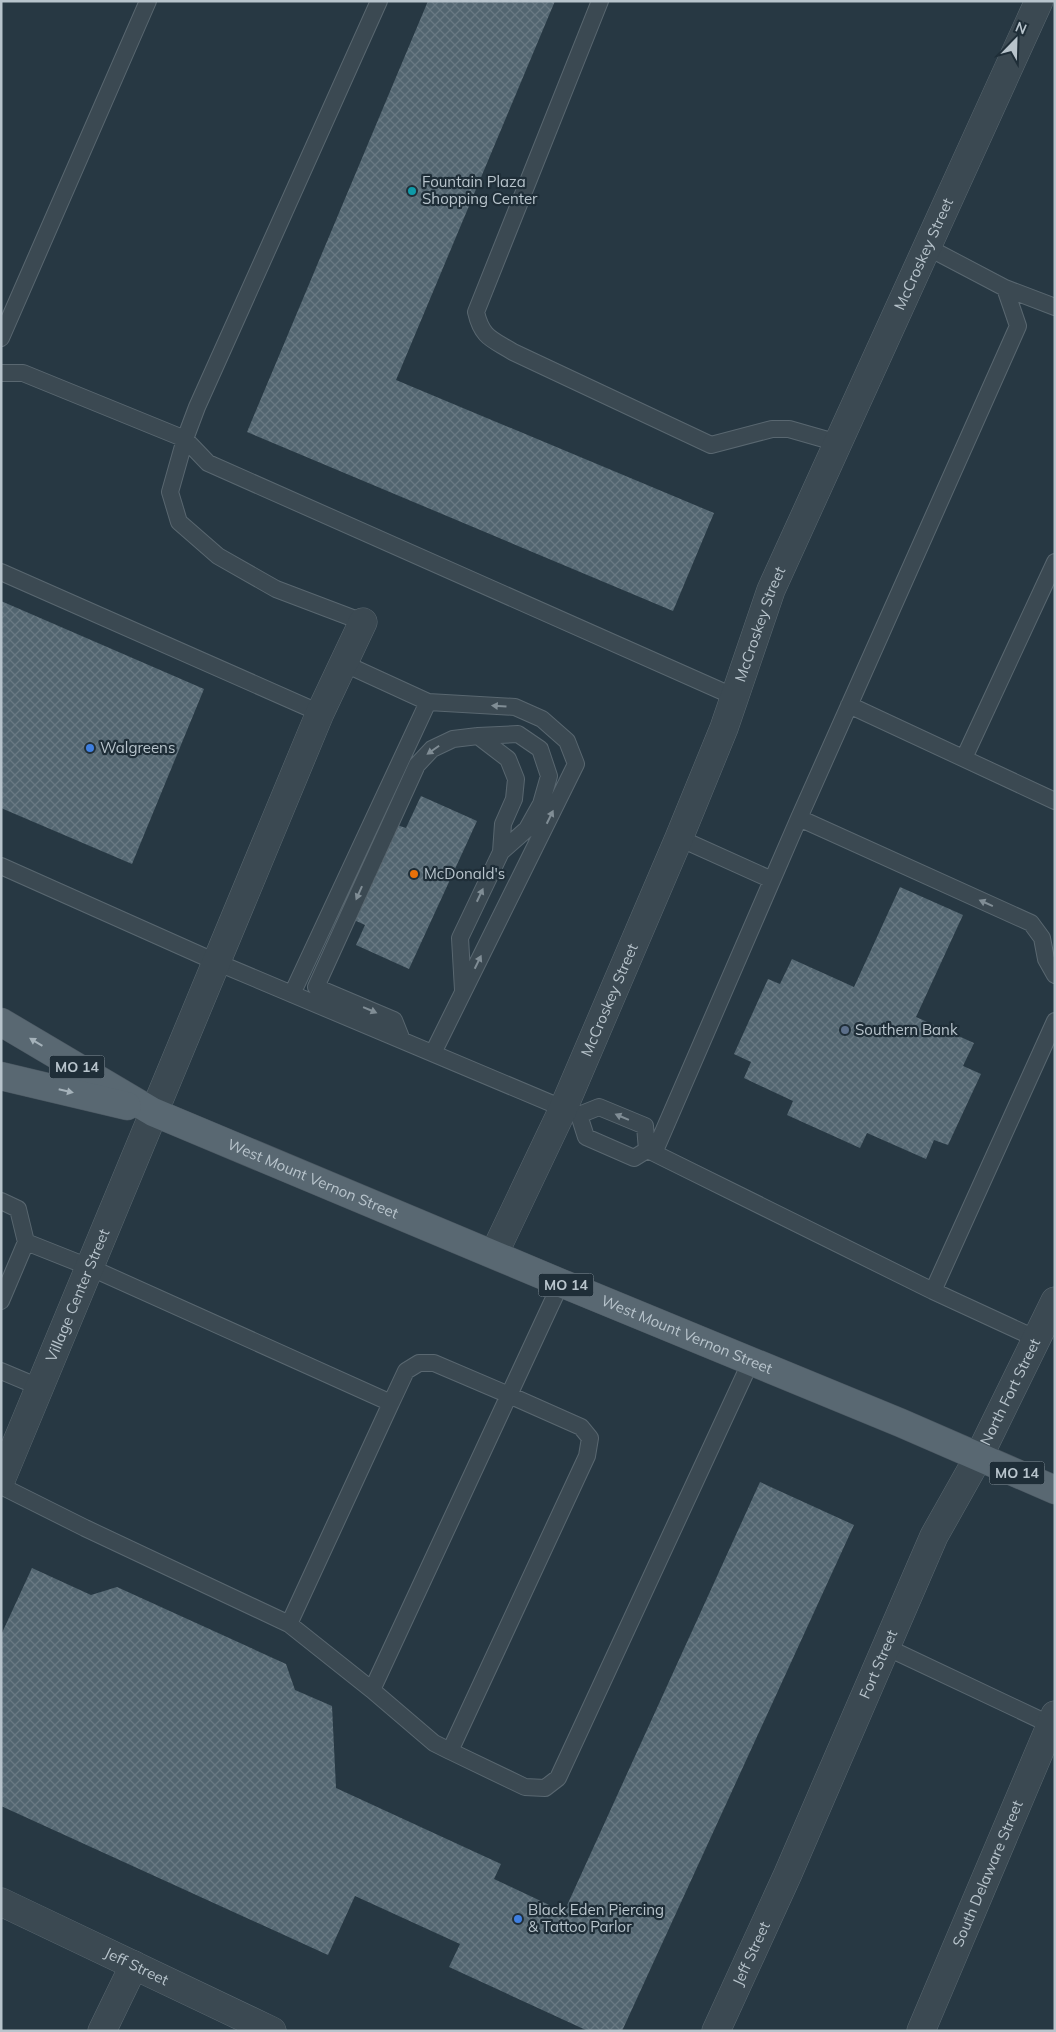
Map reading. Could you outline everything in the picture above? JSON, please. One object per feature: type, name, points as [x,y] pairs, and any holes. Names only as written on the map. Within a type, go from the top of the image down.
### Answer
[{"type":"main road","name":"West Mount Vernon Street","points":[[1,1022],[153,1112],[979,1456],[1055,1490]]},
{"type":"main road","name":"West Mount Vernon Street","points":[[1,1076],[153,1112]]},
{"type":"street","name":"McCroskey Street","points":[[494,1254],[571,1112],[724,728],[771,590],[1039,1]]},
{"type":"street","name":"Village Center Street","points":[[1,1480],[320,712],[363,622]]},
{"type":"street","name":"North Fort Street","points":[[979,1456],[1055,1302]]},
{"type":"street","name":"Fort Street","points":[[788,1876],[934,1536],[979,1456]]},
{"type":"street","name":"South Delaware Street","points":[[921,2031],[1053,1720]]},
{"type":"street","name":"Jeff Street","points":[[716,2031],[788,1876]]},
{"type":"street","name":"Jeff Street","points":[[1,1902],[272,2031]]},
{"type":"street","points":[[102,2031],[134,1965]]},
{"type":"lane","points":[[1,338],[148,1]]},
{"type":"lane","points":[[363,622],[276,590],[218,556],[179,522],[170,492],[185,440],[201,399],[379,1]]},
{"type":"lane","points":[[600,1],[476,312],[480,328],[491,339],[513,352],[711,445],[772,428],[789,429],[838,443]]},
{"type":"lane","points":[[927,247],[1005,288],[1055,307]]},
{"type":"lane","points":[[651,1152],[1018,326],[1005,288]]},
{"type":"lane","points":[[1,373],[23,373],[185,440],[208,462],[735,697]]},
{"type":"lane","points":[[964,758],[1055,562]]},
{"type":"lane","points":[[1,572],[320,712]]},
{"type":"lane","points":[[344,663],[428,702],[515,707],[542,719],[567,741],[576,764],[433,1053]]},
{"type":"lane","points":[[292,994],[428,702]]},
{"type":"lane","points":[[849,705],[1055,801]]},
{"type":"lane","points":[[402,1040],[394,1020],[316,987],[417,765],[432,749],[453,739],[518,734],[540,749],[549,776],[541,804],[527,829],[501,852]]},
{"type":"lane","points":[[463,992],[460,938],[501,852],[503,824],[514,800],[516,779],[508,759],[478,736]]},
{"type":"lane","points":[[799,818],[1030,923],[1042,938],[1046,959],[1055,975]]},
{"type":"lane","points":[[679,838],[772,880]]},
{"type":"lane","points":[[1,866],[216,962],[571,1112],[600,1107],[644,1126],[651,1152]]},
{"type":"lane","points":[[934,1291],[1055,1021]]},
{"type":"lane","points":[[571,1112],[586,1137],[634,1158],[651,1152],[1037,1340]]},
{"type":"lane","points":[[1,1201],[18,1209],[26,1242]]},
{"type":"lane","points":[[26,1242],[88,1267],[391,1403]]},
{"type":"lane","points":[[1,1301],[8,1265],[26,1242]]},
{"type":"lane","points":[[372,1690],[560,1283]]},
{"type":"lane","points":[[1,1486],[85,1528],[289,1624],[372,1690],[434,1743],[525,1787],[545,1788],[558,1778],[752,1361]]},
{"type":"lane","points":[[289,1624],[406,1371],[419,1363],[434,1363],[581,1427],[590,1438],[588,1456],[450,1751]]},
{"type":"lane","points":[[1,1371],[39,1387]]},
{"type":"lane","points":[[886,1647],[1053,1720]]},
{"type":"building","name":"Fountain Plaza Shopping Center","points":[[428,1],[555,1],[396,380],[714,513],[673,611],[247,432]]},
{"type":"building","name":"Walgreens","points":[[1,601],[204,689],[132,864],[1,808]]},
{"type":"building","name":"McDonald's","points":[[421,796],[477,821],[409,969],[356,945],[365,925],[354,920],[397,825],[406,828]]},
{"type":"building","name":"Southern Bank","points":[[900,887],[963,915],[916,1017],[974,1043],[963,1066],[981,1074],[948,1145],[934,1140],[926,1159],[867,1133],[860,1148],[787,1115],[793,1101],[744,1078],[751,1062],[734,1054],[768,979],[780,984],[792,959],[854,987]]},
{"type":"building","points":[[760,1482],[854,1525],[622,2031],[588,2031],[449,1967],[460,1944],[355,1896],[328,1955],[1,1806],[1,1635],[32,1568],[91,1595],[117,1587],[286,1664],[295,1690],[332,1706],[336,1788],[501,1864],[494,1879],[564,1912]]},
{"type":"place","name":"Fountain Plaza Shopping Center","points":[[412,191]]},
{"type":"place","name":"Walgreens","points":[[90,748]]},
{"type":"place","name":"McDonald's","points":[[414,874]]},
{"type":"place","name":"Southern Bank","points":[[845,1030]]},
{"type":"place","name":"Black Eden Piercing & Tattoo Parlor","points":[[518,1919]]}]
